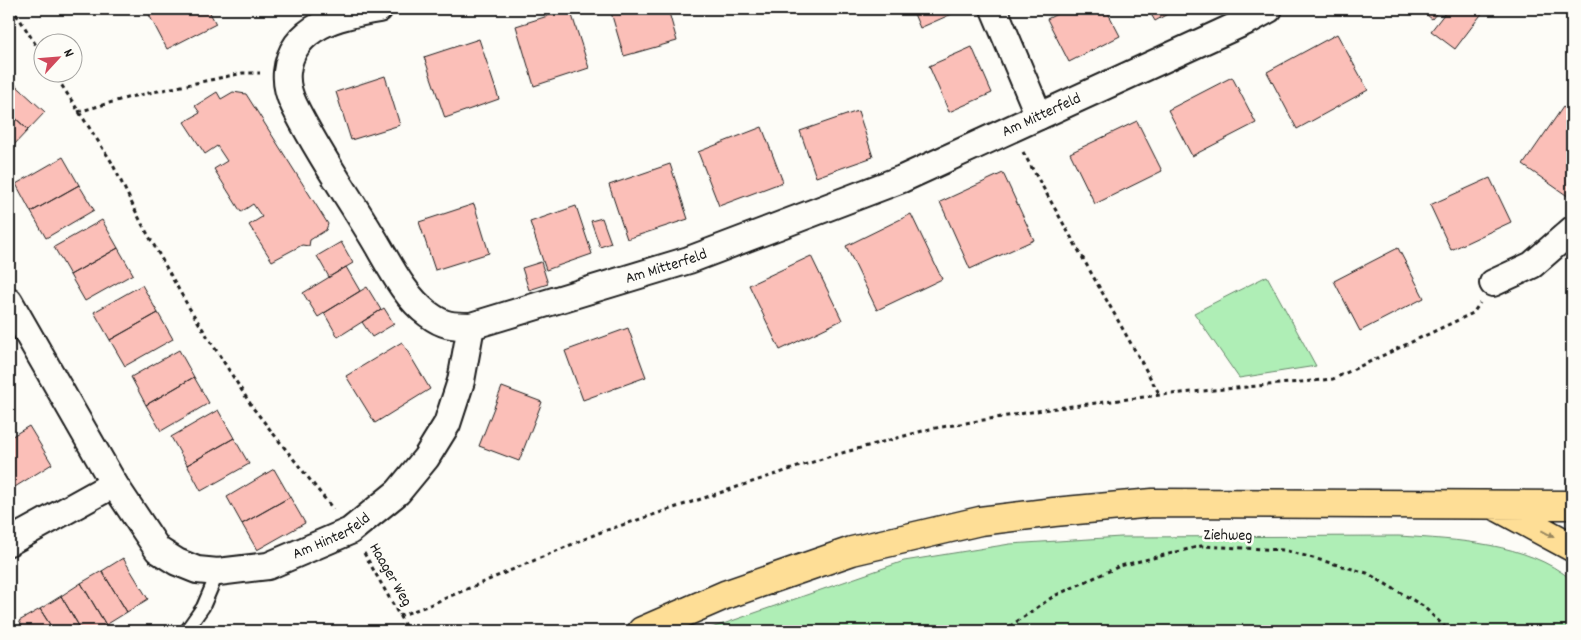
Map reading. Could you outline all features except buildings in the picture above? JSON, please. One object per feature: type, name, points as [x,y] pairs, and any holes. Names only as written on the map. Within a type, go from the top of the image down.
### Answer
[{"type":"main road","points":[[642,631],[725,595],[818,562],[852,551],[980,521],[1054,512],[1153,504],[1572,505]]},
{"type":"main road","points":[[1492,504],[1572,547]]},
{"type":"street","name":"Am Mitterfeld","points":[[379,9],[353,13],[313,28],[300,40],[291,57],[287,71],[288,88],[293,104],[410,296],[428,314],[448,326],[470,326],[689,260],[902,179],[1249,20],[1269,9]]},
{"type":"street","points":[[994,9],[1039,116]]},
{"type":"street","points":[[1493,283],[1532,265],[1572,230]]},
{"type":"street","name":"Am Hinterfeld","points":[[9,301],[114,484],[158,550],[177,562],[197,570],[218,572],[268,566],[350,531],[398,492],[426,458],[447,424],[461,381],[470,326]]},
{"type":"street","points":[[9,542],[114,484]]},
{"type":"lane","points":[[186,631],[203,606],[218,572]]},
{"type":"path","points":[[10,9],[19,18],[32,39]]},
{"type":"path","points":[[78,112],[130,97],[243,73],[287,71]]},
{"type":"path","points":[[59,82],[111,161],[142,224],[188,306],[253,408],[318,489]]},
{"type":"path","points":[[1010,129],[1160,395]]},
{"type":"path","points":[[399,616],[428,606],[601,532],[831,456],[930,429],[1049,409],[1160,395],[1333,379],[1473,313],[1493,283]]},
{"type":"path","name":"Haager Weg","points":[[350,531],[408,631]]},
{"type":"path","name":"Ziehweg","points":[[1003,631],[1054,596],[1120,566],[1200,546],[1284,550],[1367,573],[1423,606],[1449,631]]},
{"type":"green space","points":[[1267,276],[1316,366],[1239,378],[1194,313]]},
{"type":"green space","points":[[1399,536],[1490,545],[1512,550],[1554,567],[1572,580],[1572,631],[703,631],[904,561],[1010,544],[1121,537]]}]
